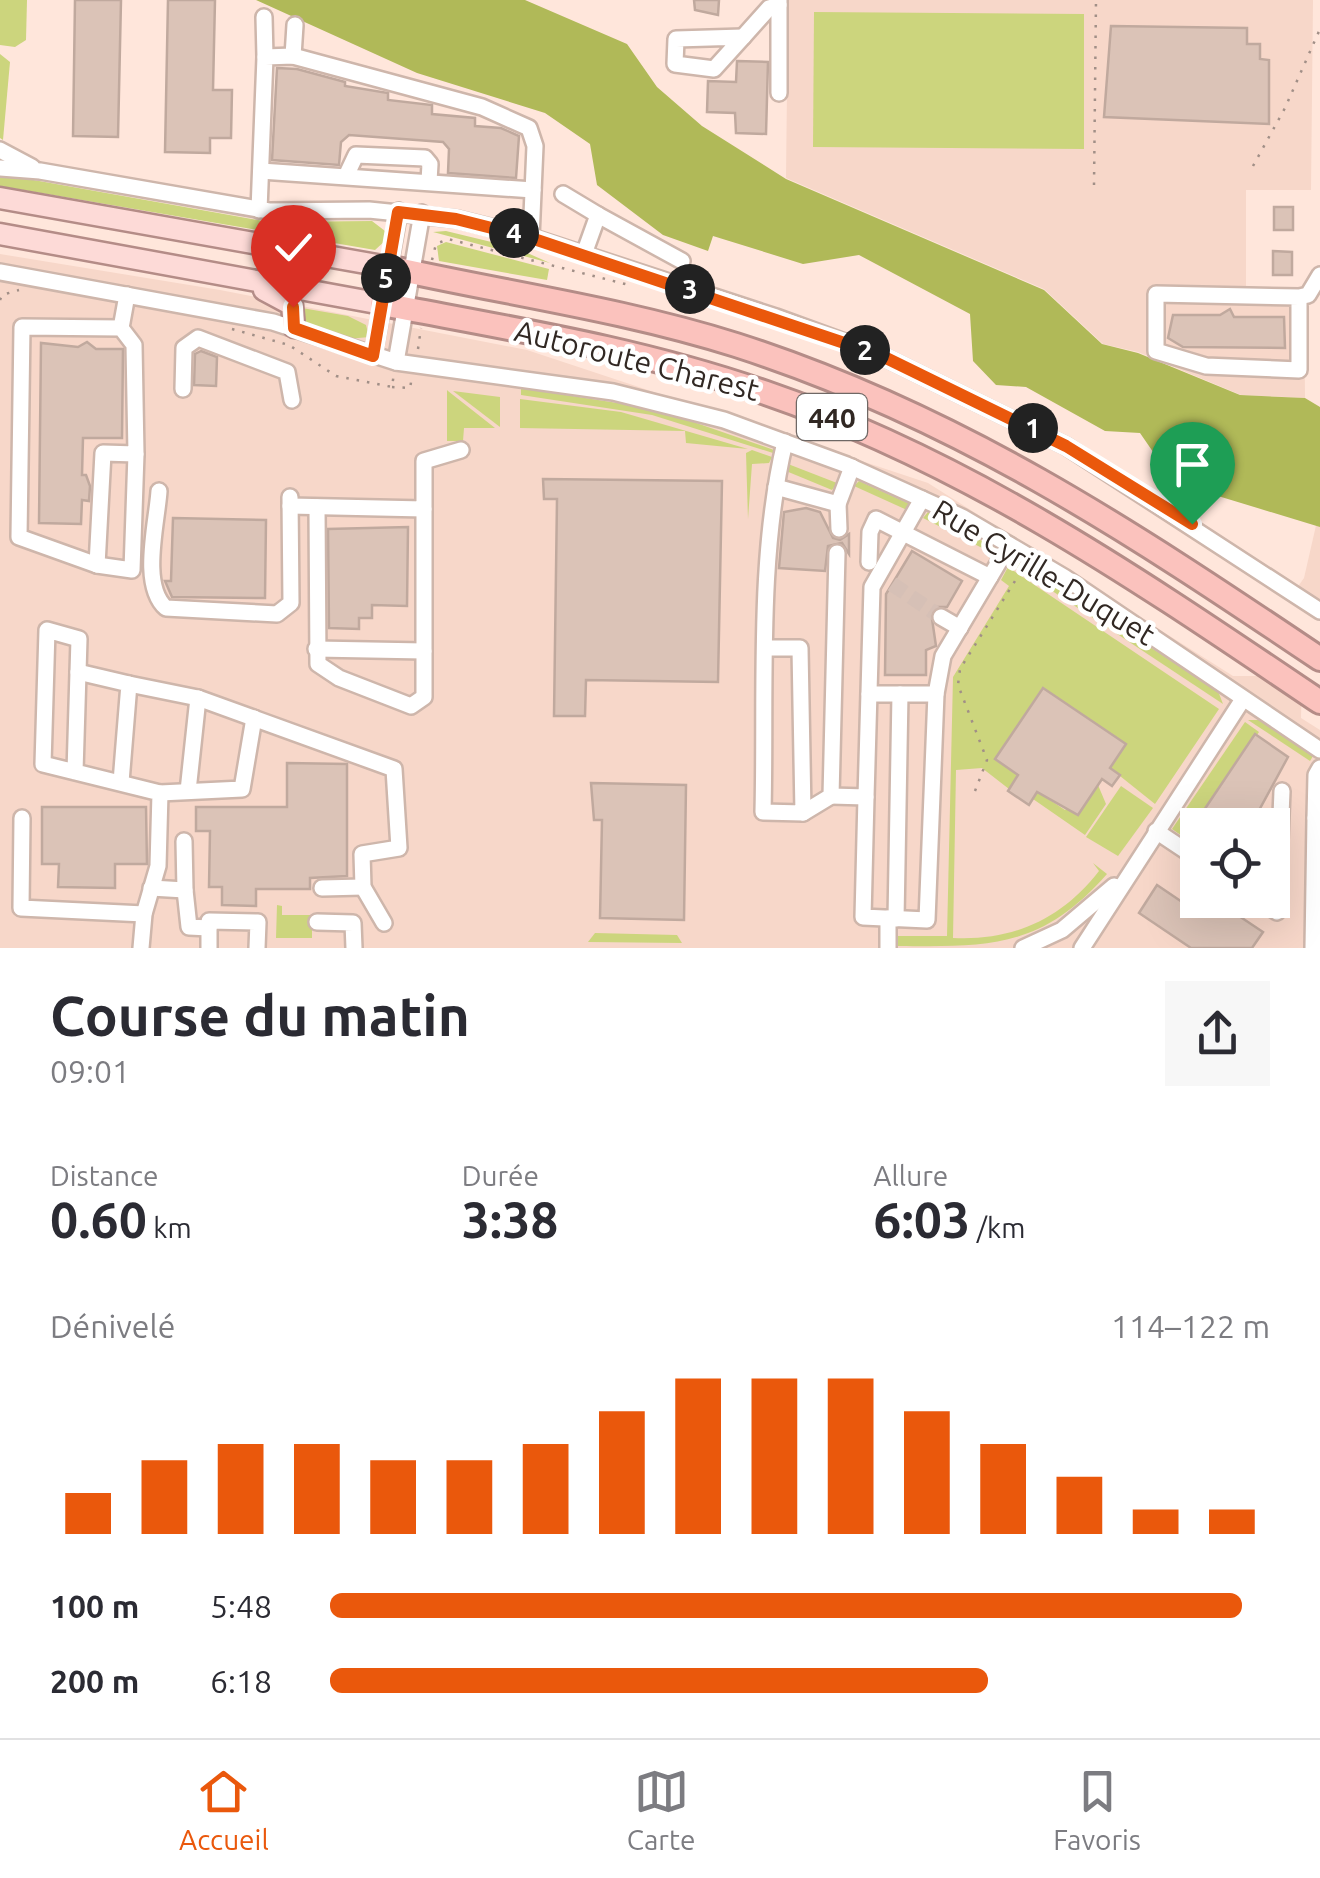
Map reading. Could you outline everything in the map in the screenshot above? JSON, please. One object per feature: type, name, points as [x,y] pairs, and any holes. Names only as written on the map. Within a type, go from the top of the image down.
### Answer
[{"type":"highway","name":"Autoroute Charest","points":[[400,270],[639,318],[736,345],[869,394],[960,436],[1080,500],[1320,660]]},
{"type":"highway","name":"Autoroute Charest","points":[[394,306],[557,336],[670,363],[782,398],[889,441],[1066,534],[1320,702]]},
{"type":"main road","name":"Autoroute Charest","points":[[0,198],[400,270]]},
{"type":"main road","name":"Autoroute Charest","points":[[0,234],[394,306]]},
{"type":"main road","points":[[229,276],[288,301],[293,307],[294,328]]},
{"type":"street","points":[[743,38],[780,2]]},
{"type":"street","points":[[778,93],[780,2]]},
{"type":"street","points":[[260,210],[264,17]]},
{"type":"street","points":[[293,56],[295,25]]},
{"type":"street","points":[[265,57],[293,56],[371,74],[520,122],[533,134],[531,238]]},
{"type":"street","points":[[0,150],[40,171]]},
{"type":"street","points":[[347,174],[356,155],[367,152],[425,158],[430,164],[429,181]]},
{"type":"street","points":[[0,168],[40,171],[260,210],[422,214],[584,254],[846,342],[996,408],[1118,477],[1320,611]]},
{"type":"street","points":[[261,171],[347,174],[533,190]]},
{"type":"street","points":[[563,194],[682,261]]},
{"type":"street","points":[[373,356],[394,306],[400,270],[398,212]]},
{"type":"street","points":[[396,362],[394,306],[400,270],[422,214]]},
{"type":"street","points":[[584,254],[598,215]]},
{"type":"street","name":"Rue Cyrille-Duquet","points":[[0,272],[294,328],[396,362],[613,392],[724,420],[785,442],[852,467],[1009,544],[1320,750]]},
{"type":"street","points":[[1299,297],[1299,370],[1206,366],[1156,351],[1156,294],[1299,297],[1308,295],[1320,275]]},
{"type":"street","name":"Rue Cyrille-Duquet","points":[[0,284],[22,279]]},
{"type":"street","points":[[121,328],[22,327],[19,536],[97,565],[132,570],[134,346],[121,328],[127,295]]},
{"type":"street","points":[[183,389],[184,348],[198,338],[288,372],[292,400]]},
{"type":"street","points":[[785,442],[776,487],[762,812],[803,812],[831,796],[866,797]]},
{"type":"street","points":[[317,507],[318,664],[339,678],[411,706],[424,697],[424,462],[461,450]]},
{"type":"street","points":[[97,565],[102,453],[136,454]]},
{"type":"street","points":[[839,529],[838,504],[852,467]]},
{"type":"street","points":[[776,487],[838,504]]},
{"type":"street","points":[[159,492],[152,587],[166,608],[282,613],[291,603],[290,502],[317,507],[424,509]]},
{"type":"street","points":[[922,499],[872,587],[863,917],[927,920],[936,694],[943,656],[1009,544]]},
{"type":"street","points":[[881,572],[870,532],[876,519],[990,577]]},
{"type":"street","points":[[831,796],[837,557],[881,572]]},
{"type":"street","points":[[941,617],[960,628]]},
{"type":"street","points":[[75,772],[79,640],[46,630],[43,764],[75,772],[121,782],[160,793],[242,788],[254,718]]},
{"type":"street","points":[[767,648],[834,648]]},
{"type":"street","points":[[800,648],[803,812]]},
{"type":"street","points":[[316,649],[424,651]]},
{"type":"street","points":[[78,672],[198,698],[394,769],[399,848],[362,854],[364,887],[384,923]]},
{"type":"street","points":[[121,782],[129,684]]},
{"type":"street","points":[[869,694],[936,694]]},
{"type":"street","points":[[888,948],[900,694]]},
{"type":"street","points":[[188,792],[198,698]]},
{"type":"street","points":[[1082,948],[1124,877],[1243,698]]},
{"type":"street","points":[[1313,948],[1316,775],[1320,768]]},
{"type":"street","points":[[1279,808],[1282,791]]},
{"type":"street","points":[[140,948],[144,914],[158,866],[160,793]]},
{"type":"street","points":[[22,818],[21,908],[144,914]]},
{"type":"street","points":[[1156,830],[1180,847]]},
{"type":"street","points":[[184,841],[189,927],[209,928]]},
{"type":"street","points":[[1023,948],[1062,930],[1124,877]]},
{"type":"street","points":[[322,888],[364,887]]},
{"type":"street","points":[[151,888],[186,890]]},
{"type":"street","points":[[209,948],[209,921],[258,922],[256,948]]},
{"type":"street","points":[[318,922],[353,923],[354,948]]},
{"type":"path","points":[[1094,186],[1096,0]]},
{"type":"path","points":[[1253,166],[1286,108],[1320,29]]},
{"type":"path","points":[[418,346],[421,330]]},
{"type":"path","points":[[392,388],[407,389],[411,384]]},
{"type":"path","points":[[975,792],[986,760],[958,685],[960,669],[1020,573]]},
{"type":"shaded area","points":[[788,0],[1313,0],[1311,190],[1246,190],[1246,289],[1304,291],[1305,398],[1241,395],[1138,352],[1103,344],[1044,289],[786,178]]},
{"type":"shaded area","points":[[0,254],[220,290],[527,350],[928,483],[1233,676],[1302,676],[1301,718],[1320,730],[1320,948],[0,948]]},
{"type":"shaded area","points":[[1320,508],[1320,614],[1292,595],[1304,578]]},
{"type":"green space","points":[[0,0],[27,0],[26,40],[15,47],[0,45]]},
{"type":"green space","points":[[256,0],[525,0],[627,44],[657,87],[702,126],[786,179],[1044,290],[1102,344],[1138,353],[1240,395],[1305,398],[1320,407],[1320,527],[1218,496],[1160,462],[1140,433],[1105,431],[1026,387],[996,385],[973,361],[970,314],[859,255],[803,264],[713,236],[708,251],[663,235],[597,185],[590,144],[545,113],[417,73]]},
{"type":"green space","points":[[814,12],[1084,14],[1084,149],[813,147]]},
{"type":"green space","points":[[0,54],[10,62],[3,140],[0,138]]},
{"type":"green space","points":[[0,174],[269,222],[372,221],[385,231],[386,240],[375,250],[0,186]]},
{"type":"green space","points":[[446,231],[516,248],[550,263],[433,232]]},
{"type":"green space","points":[[446,242],[549,269],[547,280],[439,261],[437,246]]},
{"type":"green space","points":[[302,308],[348,316],[366,325],[369,337],[348,339],[304,327]]},
{"type":"green space","points":[[521,388],[656,409],[774,450],[773,453],[652,415],[521,395]]},
{"type":"green space","points":[[447,390],[495,428],[464,428],[463,441],[447,441]]},
{"type":"green space","points":[[453,391],[500,397],[500,427]]},
{"type":"green space","points":[[520,399],[621,412],[748,449],[686,443],[685,431],[520,428]]},
{"type":"green space","points":[[752,450],[772,457],[769,463],[752,464],[748,519],[746,453]]},
{"type":"green space","points":[[788,464],[837,483],[832,490],[786,471]]},
{"type":"green space","points":[[859,481],[910,504],[907,510],[854,486]]},
{"type":"green space","points":[[928,512],[995,549],[992,553],[923,518]]},
{"type":"green space","points":[[1014,559],[1218,691],[1223,704],[1010,563]]},
{"type":"green space","points":[[1008,567],[1219,709],[1155,804],[1110,768],[1125,743],[1042,688],[995,759],[1018,775],[1009,789],[982,768],[956,770],[953,938],[996,936],[1035,924],[1085,888],[1099,871],[1093,863],[1107,874],[1060,917],[1037,930],[987,943],[898,946],[898,936],[947,936],[953,677],[1009,586],[1001,580]]},
{"type":"green space","points":[[1248,720],[1260,720],[1313,756],[1310,761]]},
{"type":"green space","points":[[1245,722],[1259,732],[1206,808],[1186,808]]},
{"type":"green space","points":[[1098,785],[1106,804],[1085,835],[1033,799],[1038,792],[1065,810]]},
{"type":"green space","points":[[1121,786],[1153,808],[1118,856],[1086,837]]},
{"type":"green space","points":[[1180,817],[1180,835],[1172,829]]},
{"type":"green space","points":[[277,905],[282,906],[282,915],[312,915],[312,938],[276,938]]},
{"type":"green space","points":[[595,933],[677,935],[682,943],[588,942]]},
{"type":"building","points":[[75,0],[121,0],[118,137],[73,136]]},
{"type":"building","points":[[168,0],[215,0],[213,90],[232,90],[231,138],[210,138],[210,153],[165,152]]},
{"type":"building","points":[[694,0],[719,0],[718,15],[695,10]]},
{"type":"building","points":[[1111,26],[1247,28],[1247,44],[1260,44],[1260,59],[1269,60],[1269,124],[1104,117]]},
{"type":"building","points":[[737,61],[768,62],[766,134],[736,133],[735,113],[707,112],[708,81],[736,82]]},
{"type":"building","points":[[277,68],[297,69],[345,82],[345,86],[388,93],[388,100],[432,105],[432,114],[475,118],[475,126],[501,128],[519,136],[516,178],[448,173],[449,149],[443,142],[349,135],[341,142],[339,165],[272,160]]},
{"type":"building","points":[[1274,207],[1293,207],[1293,230],[1274,230]]},
{"type":"building","points":[[1273,251],[1292,252],[1292,275],[1273,275]]},
{"type":"building","points":[[1230,309],[1234,317],[1284,317],[1285,348],[1183,347],[1168,338],[1173,315],[1220,315]]},
{"type":"building","points":[[87,342],[96,349],[123,349],[122,438],[83,438],[82,475],[86,475],[90,486],[89,501],[82,500],[81,524],[39,523],[41,343],[78,347]]},
{"type":"building","points":[[201,351],[217,357],[216,386],[194,385],[195,354]]},
{"type":"building","points":[[543,479],[722,481],[718,682],[586,680],[585,716],[554,716],[557,499],[544,499]]},
{"type":"building","points":[[806,508],[820,512],[833,538],[840,540],[849,534],[849,554],[842,543],[828,546],[825,571],[779,568],[784,512]]},
{"type":"building","points":[[173,518],[266,520],[265,598],[172,597],[165,581],[171,581]]},
{"type":"building","points":[[408,527],[407,606],[372,605],[372,618],[359,618],[359,629],[329,628],[328,529]]},
{"type":"building","points":[[912,551],[962,581],[947,607],[936,607],[931,612],[936,646],[926,650],[926,675],[885,675],[886,594]]},
{"type":"building","points":[[1043,688],[1126,744],[1110,768],[1120,775],[1112,786],[1102,779],[1078,815],[1037,792],[1029,805],[1008,791],[1018,775],[995,759]]},
{"type":"building","points":[[1255,734],[1288,757],[1260,808],[1205,808]]},
{"type":"building","points":[[287,763],[347,764],[347,876],[310,878],[310,889],[256,889],[256,906],[222,905],[222,887],[209,887],[210,831],[196,831],[196,807],[287,807]]},
{"type":"building","points":[[591,783],[686,785],[684,920],[600,918],[602,820],[594,820]]},
{"type":"building","points":[[42,807],[146,807],[147,864],[115,864],[115,888],[58,887],[59,864],[42,864]]},
{"type":"building","points":[[1157,885],[1180,901],[1180,918],[1242,918],[1263,932],[1252,948],[1191,948],[1139,913]]},
{"type":"tunnel","points":[[892,584],[941,617]]},
{"type":"route","points":[[293,307],[294,328],[373,356],[398,212],[481,224],[776,317],[880,355],[1012,416],[1192,524]]}]
